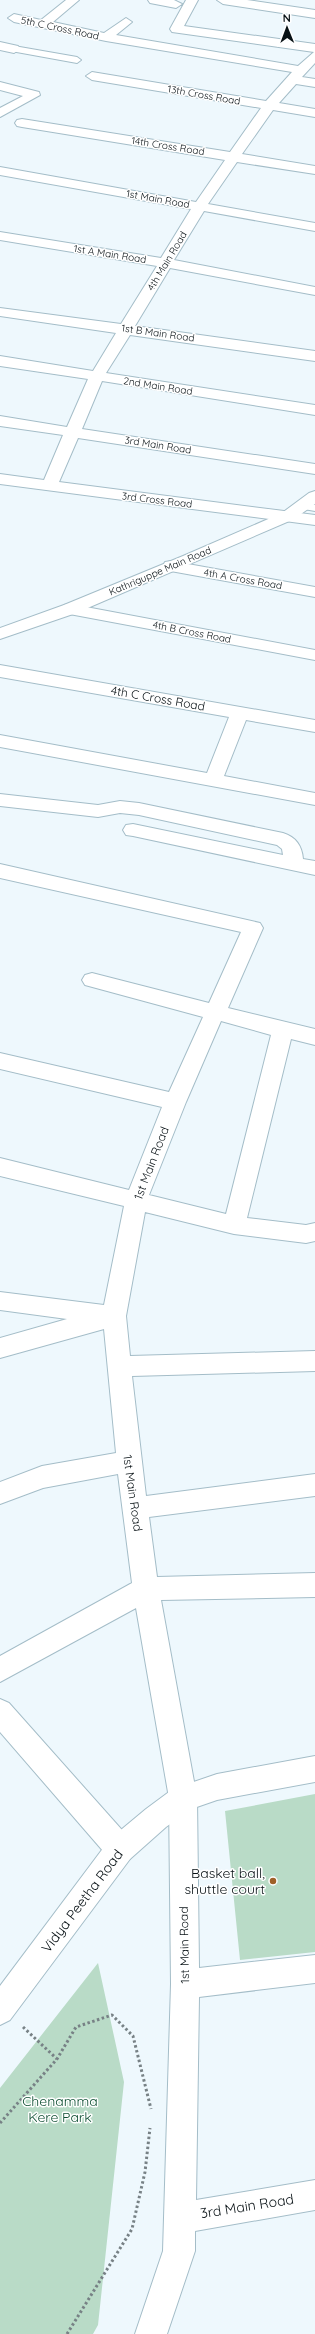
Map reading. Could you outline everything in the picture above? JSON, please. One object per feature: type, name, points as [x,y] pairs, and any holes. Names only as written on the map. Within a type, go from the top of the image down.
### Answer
[{"type":"street","points":[[44,24],[73,0]]},
{"type":"street","points":[[154,0],[176,4]]},
{"type":"street","points":[[192,0],[176,29],[314,54]]},
{"type":"street","points":[[223,0],[315,14]]},
{"type":"street","name":"5th C Cross Road","points":[[14,18],[296,75],[315,83]]},
{"type":"street","name":"5th C Cross Road","points":[[106,37],[126,22]]},
{"type":"street","points":[[0,46],[14,49]]},
{"type":"street","name":"4th Main Road","points":[[49,487],[97,376],[200,206],[269,106],[314,54]]},
{"type":"street","name":"13th Cross Road","points":[[92,76],[315,113]]},
{"type":"street","points":[[0,86],[34,95],[0,113]]},
{"type":"street","name":"14th Cross Road","points":[[22,123],[315,170]]},
{"type":"street","name":"1st Main Road","points":[[0,172],[315,227]]},
{"type":"street","name":"1st A Main Road","points":[[0,236],[166,263],[315,291]]},
{"type":"street","name":"1st B Main Road","points":[[0,312],[315,356]]},
{"type":"street","name":"2nd Main Road","points":[[0,361],[315,410]]},
{"type":"street","name":"3rd Main Road","points":[[0,421],[315,469]]},
{"type":"street","name":"3rd Cross Road","points":[[0,479],[49,487],[305,506],[315,520]]},
{"type":"street","name":"Kathriguppe Main Road","points":[[0,634],[70,609],[305,506]]},
{"type":"street","name":"4th A Cross Road","points":[[171,566],[315,592]]},
{"type":"street","name":"4th B Cross Road","points":[[70,609],[315,655]]},
{"type":"street","name":"4th C Cross Road","points":[[0,671],[315,726]]},
{"type":"street","points":[[214,779],[240,712]]},
{"type":"street","points":[[0,741],[214,779],[315,799]]},
{"type":"street","points":[[0,800],[98,811],[120,807],[139,809],[283,840],[290,844],[293,849],[294,864]]},
{"type":"street","points":[[133,830],[315,868]]},
{"type":"street","name":"1st Main Road","points":[[0,872],[252,928],[175,1102],[136,1201],[114,1316],[129,1460],[146,1589],[183,1798],[185,1984],[179,2251],[151,2334]]},
{"type":"street","points":[[92,980],[282,1030],[315,1037]]},
{"type":"street","points":[[234,1224],[282,1030]]},
{"type":"street","points":[[0,1060],[175,1102]]},
{"type":"street","points":[[0,1167],[234,1224],[306,1234],[315,1232]]},
{"type":"street","points":[[0,1301],[114,1316]]},
{"type":"street","points":[[0,1348],[114,1316]]},
{"type":"street","points":[[119,1366],[315,1361]]},
{"type":"street","points":[[0,1493],[42,1477],[129,1460]]},
{"type":"street","points":[[135,1508],[315,1485]]},
{"type":"street","points":[[0,1670],[146,1589],[315,1585]]},
{"type":"street","points":[[0,1712],[120,1849]]},
{"type":"street","name":"Vidya Peetha Road","points":[[1,2009],[120,1849],[183,1798],[217,1787],[315,1769]]},
{"type":"street","points":[[185,1984],[315,1969]]},
{"type":"street","name":"3rd Main Road","points":[[180,2218],[315,2195]]},
{"type":"lane","points":[[14,49],[77,60]]},
{"type":"path","points":[[1,2009],[57,2059]]},
{"type":"path","points":[[0,2123],[57,2059],[76,2027],[112,2015],[133,2036],[152,2112]]},
{"type":"path","points":[[67,2334],[132,2229],[145,2172],[151,2120]]},
{"type":"green space","name":"Basket ball, shuttle court","points":[[315,1794],[315,1952],[240,1960],[225,1811]]},
{"type":"green space","name":"Chenamma Kere Park","points":[[98,1963],[124,2082],[98,2325],[93,2334],[0,2334],[0,2088]]},
{"type":"place","name":"Basket ball, shuttle court","points":[[273,1881]]}]
